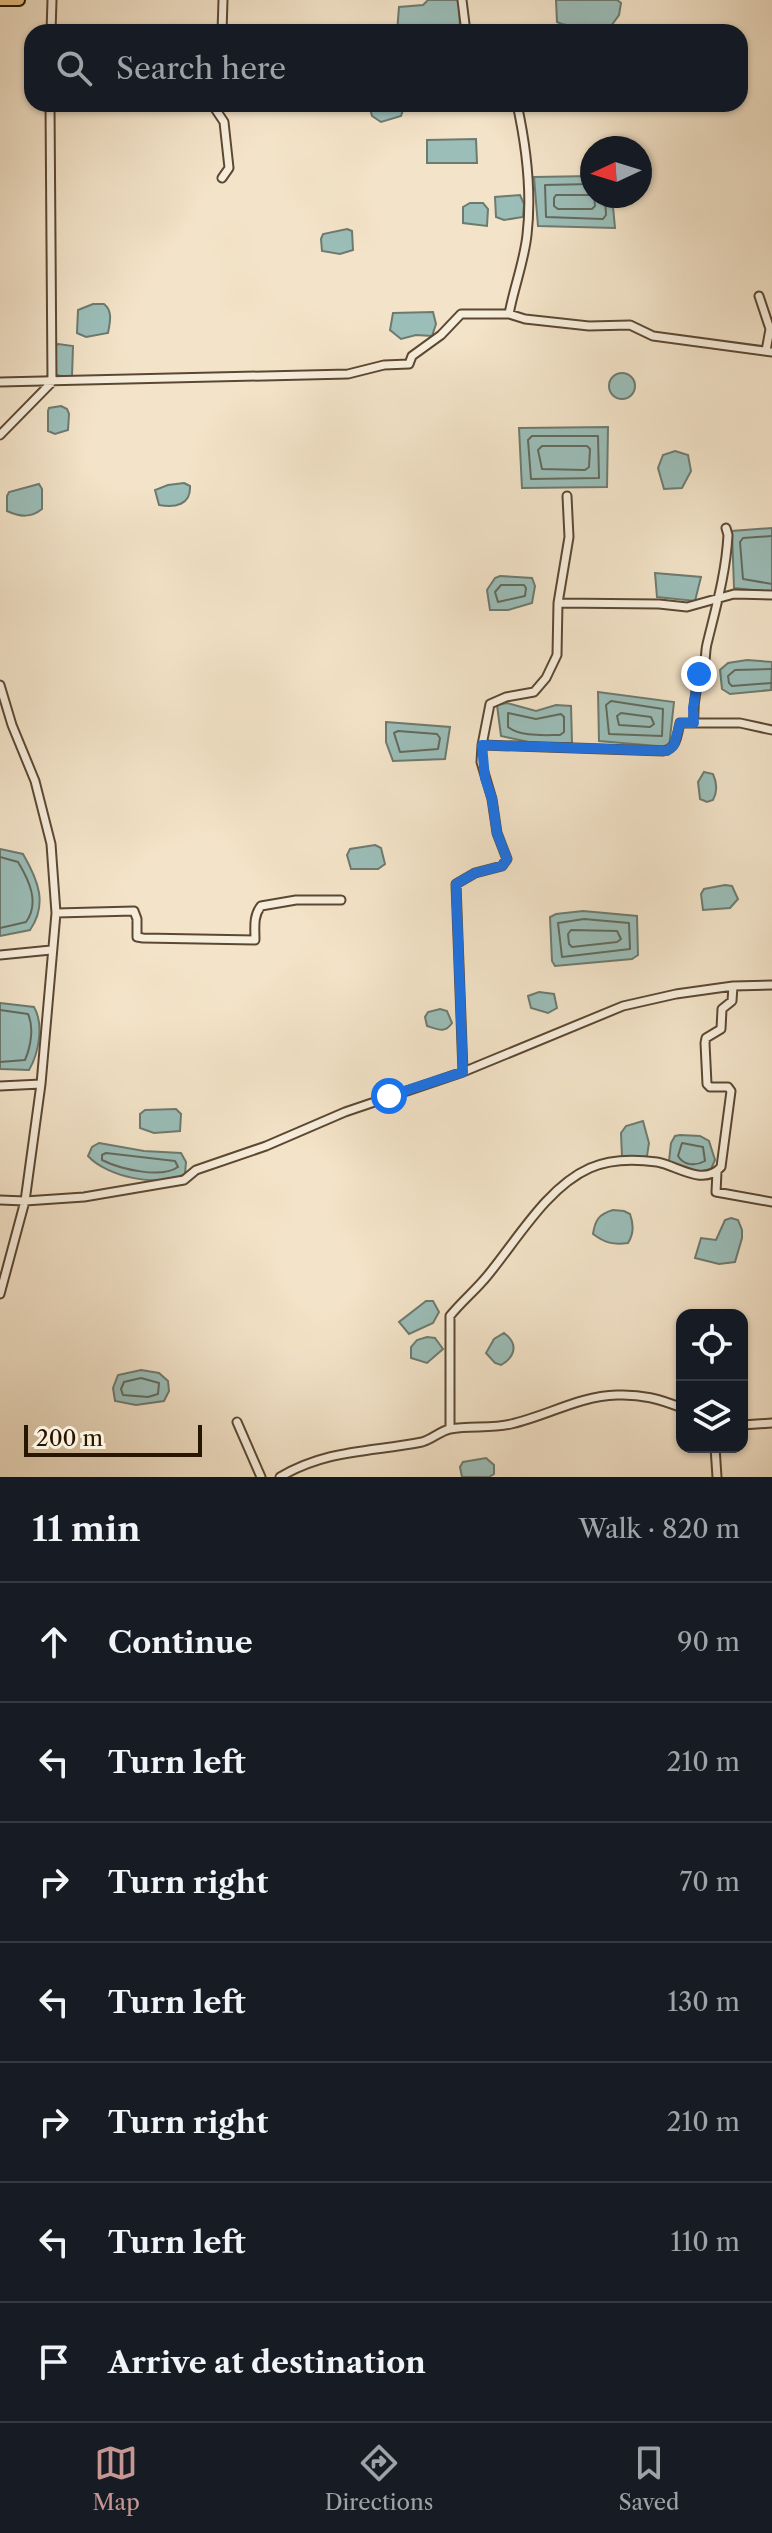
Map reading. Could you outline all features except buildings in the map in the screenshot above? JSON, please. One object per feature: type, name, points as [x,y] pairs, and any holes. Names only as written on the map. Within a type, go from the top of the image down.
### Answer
[{"type":"highway","points":[[0,0],[15,0]]},
{"type":"street","points":[[51,24],[52,0]]},
{"type":"street","points":[[222,24],[223,0]]},
{"type":"street","points":[[462,0],[465,24]]},
{"type":"street","points":[[0,435],[52,382],[50,112]]},
{"type":"street","points":[[217,112],[227,134],[229,168],[222,178]]},
{"type":"street","points":[[509,314],[524,256],[529,212],[519,112]]},
{"type":"street","points":[[0,382],[348,374],[384,365],[409,364],[412,356],[441,335],[461,314],[509,314],[525,319],[589,326],[630,325],[653,336],[769,351],[770,329],[759,296]]},
{"type":"street","points":[[463,1072],[456,884],[475,873],[502,866],[507,859],[497,833],[492,799],[483,770],[482,745],[490,704],[506,697],[534,692],[546,678],[557,655],[558,603],[569,537],[567,496]]},
{"type":"street","points":[[694,723],[693,708],[699,674],[726,569],[726,528]]},
{"type":"street","points":[[558,603],[687,607],[734,594],[772,595]]},
{"type":"street","points":[[0,685],[12,725],[35,781],[51,844],[56,913],[41,1084],[25,1201],[0,1294]]},
{"type":"street","points":[[482,745],[663,751],[674,745],[680,723],[740,723],[772,730]]},
{"type":"street","points":[[56,913],[134,911],[137,937],[143,938],[255,940],[256,912],[261,906],[296,900],[341,900]]},
{"type":"street","points":[[0,955],[51,950]]},
{"type":"street","points":[[0,1200],[84,1197],[184,1180],[196,1170],[266,1146],[345,1112],[463,1072],[623,1006],[676,994],[733,986],[772,985]]},
{"type":"street","points":[[733,986],[732,1001],[722,1009],[721,1029],[705,1040],[707,1084],[710,1087],[728,1087],[731,1091],[725,1150],[717,1172],[716,1192],[772,1202]]},
{"type":"street","points":[[0,1086],[41,1084]]},
{"type":"street","points":[[450,1429],[450,1316],[486,1278],[546,1202],[589,1168],[604,1164],[637,1160],[661,1163],[690,1173],[717,1172]]},
{"type":"street","points":[[280,1477],[310,1462],[351,1451],[425,1441],[450,1429],[507,1425],[555,1408],[617,1395],[656,1397],[676,1405]]},
{"type":"street","points":[[237,1422],[261,1477]]},
{"type":"street","points":[[748,1425],[772,1423]]},
{"type":"street","points":[[715,1453],[717,1477]]},
{"type":"water","points":[[428,0],[459,0],[460,24],[398,24],[399,7],[423,5]]},
{"type":"water","points":[[556,0],[617,0],[621,3],[619,15],[612,24],[557,22]]},
{"type":"water","points":[[371,112],[402,112],[401,116],[381,122]]},
{"type":"water","points":[[476,139],[477,163],[427,163],[427,140]]},
{"type":"water","points":[[580,176],[580,208],[613,208],[615,228],[538,226],[534,177]]},
{"type":"water","points":[[520,195],[524,204],[523,217],[504,220],[496,217],[495,197]]},
{"type":"water","points":[[470,203],[483,203],[488,209],[487,226],[463,223],[463,207]]},
{"type":"water","points":[[347,229],[352,231],[353,250],[340,254],[322,251],[323,234]]},
{"type":"water","points":[[93,304],[104,304],[109,310],[108,333],[86,337],[77,333],[78,310]]},
{"type":"water","points":[[433,312],[436,324],[432,336],[416,335],[401,339],[390,330],[393,313]]},
{"type":"water","points":[[54,346],[73,346],[72,376],[54,374]]},
{"type":"water","points":[[622,373],[631,377],[635,386],[631,395],[622,399],[613,395],[609,386],[613,377]]},
{"type":"water","points":[[61,406],[69,414],[68,430],[55,434],[48,431],[48,411],[49,408]]},
{"type":"water","points":[[608,427],[607,487],[522,488],[519,428]]},
{"type":"water","points":[[675,451],[688,455],[691,471],[682,488],[664,489],[658,468],[663,455]]},
{"type":"water","points":[[184,483],[190,486],[185,501],[171,506],[159,505],[155,490]]},
{"type":"water","points":[[39,484],[42,509],[25,516],[7,511],[9,492]]},
{"type":"water","points":[[772,528],[772,592],[734,588],[732,531]]},
{"type":"water","points":[[655,573],[701,577],[695,601],[657,597]]},
{"type":"water","points":[[500,576],[532,578],[535,586],[532,603],[508,610],[490,610],[487,590]]},
{"type":"water","points":[[747,660],[772,662],[771,690],[730,694],[722,689],[720,670],[728,663]]},
{"type":"water","points":[[598,692],[674,702],[669,747],[599,741]]},
{"type":"water","points":[[507,703],[536,711],[556,705],[571,706],[572,743],[533,743],[501,736],[497,705]]},
{"type":"water","points":[[386,722],[450,727],[445,759],[393,761],[386,742]]},
{"type":"water","points":[[704,772],[713,774],[716,784],[713,800],[707,802],[700,799],[698,782]]},
{"type":"water","points":[[375,845],[381,848],[385,864],[378,869],[351,869],[347,855],[350,849]]},
{"type":"water","points":[[0,849],[23,854],[37,883],[40,901],[30,930],[0,936]]},
{"type":"water","points":[[732,886],[738,899],[730,908],[703,910],[701,894],[704,889]]},
{"type":"water","points":[[583,911],[637,916],[638,955],[632,959],[555,966],[552,961],[550,917]]},
{"type":"water","points":[[539,992],[554,994],[557,1008],[548,1013],[531,1008],[528,996]]},
{"type":"water","points":[[0,1003],[34,1007],[39,1022],[39,1038],[29,1070],[0,1069]]},
{"type":"water","points":[[447,1011],[452,1023],[444,1030],[427,1026],[425,1017],[428,1012]]},
{"type":"water","points":[[176,1109],[181,1114],[180,1131],[154,1133],[140,1128],[140,1114],[145,1110]]},
{"type":"water","points":[[643,1121],[649,1143],[647,1156],[622,1157],[621,1133],[626,1126]]},
{"type":"water","points":[[675,1136],[700,1136],[709,1141],[715,1160],[711,1169],[689,1171],[669,1161],[671,1143]]},
{"type":"water","points":[[99,1143],[144,1151],[181,1153],[186,1162],[185,1174],[162,1180],[120,1175],[88,1156],[92,1147]]},
{"type":"water","points":[[613,1210],[630,1214],[633,1229],[628,1243],[609,1243],[593,1234],[598,1218]]},
{"type":"water","points":[[725,1220],[738,1220],[742,1230],[735,1262],[719,1264],[695,1258],[701,1238],[716,1240]]},
{"type":"water","points":[[426,1301],[433,1301],[439,1312],[433,1323],[409,1334],[399,1322]]},
{"type":"water","points":[[504,1333],[512,1342],[513,1350],[501,1365],[486,1353],[494,1339]]},
{"type":"water","points":[[435,1338],[443,1349],[427,1363],[411,1358],[411,1347],[417,1340]]},
{"type":"water","points":[[141,1370],[159,1373],[168,1381],[169,1391],[164,1401],[136,1405],[115,1401],[113,1388],[118,1375]]},
{"type":"water","points":[[486,1458],[494,1465],[494,1474],[489,1477],[462,1477],[460,1467],[463,1462]]},
{"type":"route","points":[[389,1096],[463,1072],[456,884],[475,873],[502,866],[507,859],[497,833],[492,799],[481,762],[482,745],[667,751],[674,745],[680,723],[694,723],[693,708],[699,674]]}]
